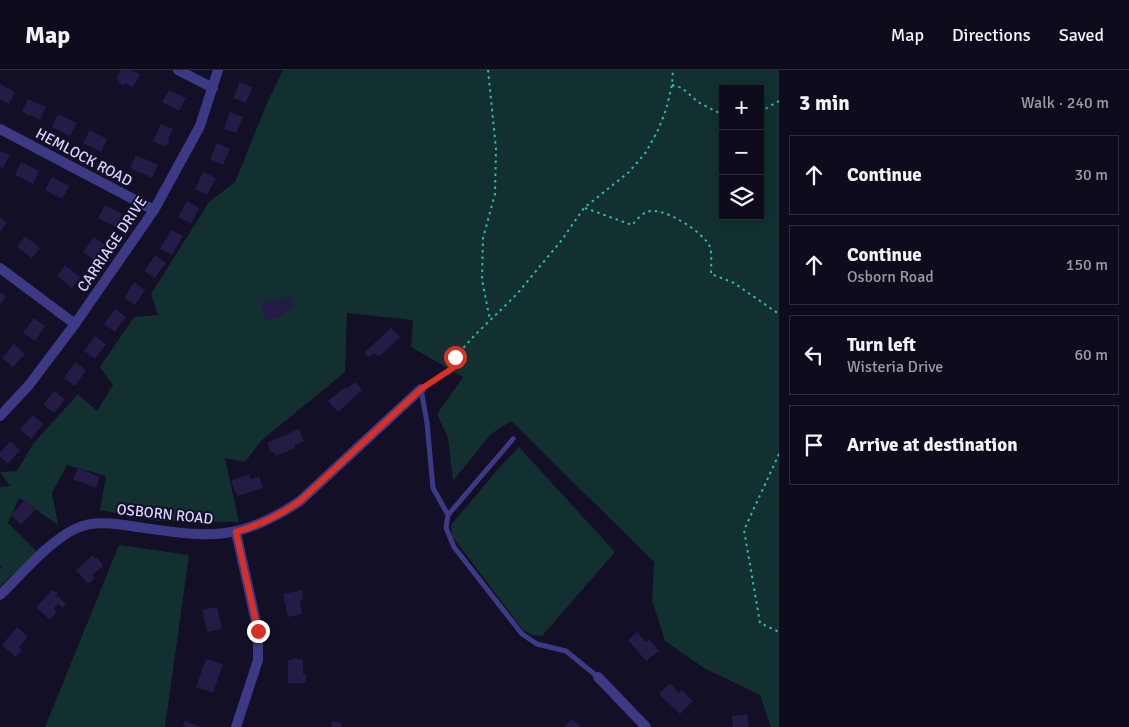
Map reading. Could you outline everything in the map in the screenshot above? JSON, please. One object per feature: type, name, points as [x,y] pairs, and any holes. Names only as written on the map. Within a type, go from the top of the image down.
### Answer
[{"type":"street","points":[[178,70],[213,88]]},
{"type":"street","name":"CARRIAGE DRIVE","points":[[0,416],[29,386],[75,324],[154,210],[200,126],[218,70]]},
{"type":"street","name":"HEMLOCK ROAD","points":[[0,129],[154,210]]},
{"type":"street","points":[[0,268],[75,324]]},
{"type":"street","name":"OSBORN ROAD","points":[[0,595],[61,536],[79,527],[98,523],[127,525],[204,536],[236,532],[258,526],[279,516],[300,501],[421,389]]},
{"type":"street","points":[[236,532],[258,631],[258,660],[236,727]]},
{"type":"street","points":[[598,677],[646,727]]},
{"type":"lane","points":[[421,389],[428,423],[433,488],[448,514]]},
{"type":"lane","points":[[513,439],[448,514],[446,528],[454,547],[522,634],[537,644],[566,651],[598,677]]},
{"type":"path","points":[[488,70],[496,149],[495,194],[483,238],[482,280],[490,320]]},
{"type":"path","points":[[421,389],[453,368],[455,357],[517,294],[584,208],[629,172],[646,152],[666,110],[672,85],[673,70]]},
{"type":"path","points":[[672,85],[682,88],[698,102],[719,114]]},
{"type":"path","points":[[764,110],[779,102]]},
{"type":"path","points":[[584,208],[632,225],[646,212],[654,210],[687,224],[700,234],[710,247],[712,274],[734,283],[779,314]]},
{"type":"path","points":[[779,454],[744,530],[760,623],[779,632]]},
{"type":"green space","points":[[283,70],[779,70],[779,727],[771,727],[760,695],[704,668],[665,641],[652,600],[654,562],[511,421],[491,434],[453,481],[448,438],[437,414],[463,377],[411,347],[413,320],[347,313],[345,372],[262,440],[245,462],[225,458],[239,522],[158,521],[100,510],[106,476],[67,465],[52,493],[58,525],[19,498],[8,523],[37,552],[0,586],[0,569],[2,568],[0,566],[0,487],[10,486],[0,472],[17,471],[33,444],[78,394],[97,411],[113,385],[100,367],[134,317],[158,315],[151,294],[209,202],[235,182],[268,101]]},
{"type":"green space","points":[[519,447],[615,552],[542,636],[532,635],[523,630],[452,536],[451,525]]},
{"type":"green space","points":[[119,545],[189,555],[165,727],[45,727]]},
{"type":"building","points":[[121,70],[131,70],[140,74],[133,87],[125,83],[124,86],[117,82],[119,80],[116,79]]},
{"type":"building","points":[[240,82],[252,87],[246,103],[233,98]]},
{"type":"building","points":[[0,84],[15,92],[9,104],[0,99]]},
{"type":"building","points":[[169,90],[186,98],[179,111],[162,102]]},
{"type":"building","points":[[28,99],[46,107],[40,120],[22,111]]},
{"type":"building","points":[[230,112],[243,117],[236,133],[224,129]]},
{"type":"building","points":[[58,114],[77,123],[70,136],[52,127]]},
{"type":"building","points":[[161,124],[173,129],[168,139],[170,140],[165,147],[153,141]]},
{"type":"building","points":[[90,130],[107,139],[101,152],[83,143]]},
{"type":"building","points":[[217,143],[230,149],[223,165],[210,159]]},
{"type":"building","points":[[0,151],[10,155],[3,168],[0,167]]},
{"type":"building","points":[[136,155],[158,165],[152,178],[130,168]]},
{"type":"building","points":[[21,162],[39,171],[33,184],[15,175]]},
{"type":"building","points":[[203,172],[216,178],[207,195],[195,189]]},
{"type":"building","points":[[52,177],[69,186],[62,199],[45,190]]},
{"type":"building","points":[[187,201],[199,208],[191,224],[178,217]]},
{"type":"building","points":[[105,205],[122,214],[116,227],[98,218]]},
{"type":"building","points":[[0,217],[7,223],[0,232]]},
{"type":"building","points":[[171,230],[183,236],[172,255],[160,249]]},
{"type":"building","points":[[25,236],[40,248],[32,258],[17,247]]},
{"type":"building","points":[[94,237],[105,245],[94,260],[83,252]]},
{"type":"building","points":[[155,255],[166,263],[155,278],[144,271]]},
{"type":"building","points":[[65,265],[80,277],[72,288],[57,276]]},
{"type":"building","points":[[134,282],[145,290],[135,305],[124,298]]},
{"type":"building","points":[[0,292],[6,296],[0,305]]},
{"type":"building","points":[[291,296],[294,309],[283,311],[284,316],[265,320],[261,303]]},
{"type":"building","points":[[115,309],[126,317],[115,332],[104,324]]},
{"type":"building","points":[[34,318],[45,326],[35,341],[23,333]]},
{"type":"building","points":[[391,328],[400,337],[379,357],[374,353],[369,358],[364,353]]},
{"type":"building","points":[[95,336],[106,344],[95,359],[84,351]]},
{"type":"building","points":[[14,344],[25,354],[13,367],[2,358]]},
{"type":"building","points":[[75,362],[86,370],[75,386],[64,378]]},
{"type":"building","points":[[355,382],[362,390],[338,412],[328,401],[345,387],[346,389]]},
{"type":"building","points":[[54,391],[65,399],[54,413],[43,405]]},
{"type":"building","points":[[33,415],[43,424],[31,439],[20,429]]},
{"type":"building","points":[[299,429],[304,441],[295,445],[295,448],[276,456],[274,452],[271,453],[267,443]]},
{"type":"building","points":[[10,441],[20,450],[8,464],[0,457],[0,453]]},
{"type":"building","points":[[78,468],[100,477],[96,488],[73,479]]},
{"type":"building","points":[[249,474],[251,479],[259,476],[263,488],[237,496],[231,481]]},
{"type":"building","points":[[25,500],[35,510],[21,525],[11,515]]},
{"type":"building","points":[[93,555],[96,559],[97,557],[103,566],[92,575],[95,578],[88,584],[76,570]]},
{"type":"building","points":[[52,590],[58,593],[56,595],[66,604],[63,608],[58,604],[53,609],[57,612],[50,620],[36,607]]},
{"type":"building","points":[[302,590],[303,600],[300,601],[302,614],[288,617],[283,594]]},
{"type":"building","points":[[217,607],[222,629],[207,632],[202,610]]},
{"type":"building","points":[[17,627],[28,637],[19,647],[22,650],[16,657],[2,645]]},
{"type":"building","points":[[637,632],[646,642],[649,639],[659,651],[646,661],[628,640]]},
{"type":"building","points":[[293,658],[303,660],[303,674],[306,674],[306,683],[288,683],[288,660],[293,660]]},
{"type":"building","points":[[206,659],[223,664],[213,693],[196,687]]},
{"type":"building","points":[[670,683],[679,693],[682,690],[693,701],[680,714],[659,694]]},
{"type":"building","points":[[747,714],[749,727],[733,727],[732,716]]},
{"type":"building","points":[[572,719],[581,727],[565,727]]},
{"type":"building","points":[[185,721],[201,727],[183,727]]},
{"type":"building","points":[[332,721],[342,723],[341,727],[331,727]]},
{"type":"route","points":[[258,631],[236,532],[258,526],[279,516],[300,501],[400,407],[421,389],[453,368],[455,357]]}]
